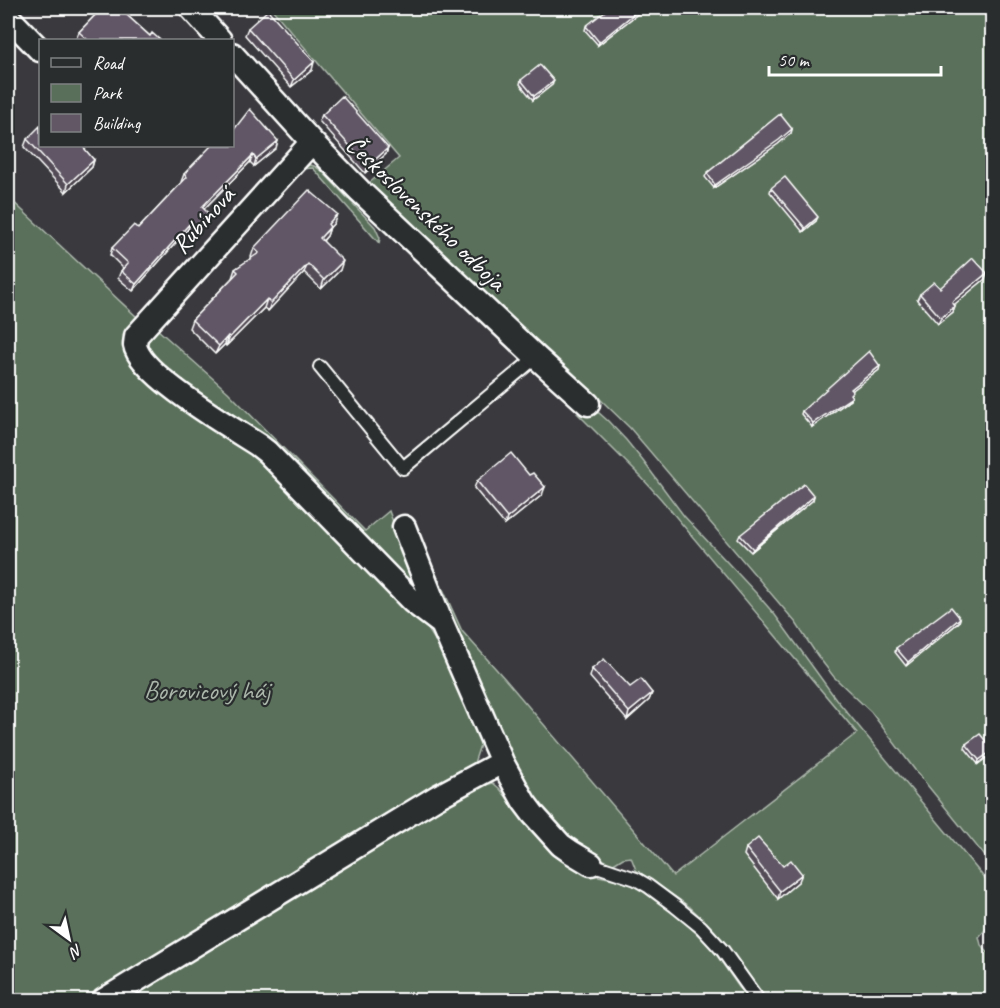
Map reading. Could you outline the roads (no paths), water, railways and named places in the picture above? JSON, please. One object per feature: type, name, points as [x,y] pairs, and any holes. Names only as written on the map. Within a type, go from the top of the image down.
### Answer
[{"type":"street","points":[[190,8],[219,39]]},
{"type":"street","points":[[8,17],[39,49]]},
{"type":"street","name":"Československého odboja","points":[[234,56],[360,191],[588,404]]},
{"type":"street","name":"Rubínová","points":[[312,142],[136,336],[135,344],[144,361],[164,382],[267,452],[413,602],[442,624]]},
{"type":"street","points":[[404,527],[442,624],[512,783],[533,814],[561,845],[591,864]]},
{"type":"street","points":[[104,1000],[437,797],[502,762]]},
{"type":"lane","points":[[320,367],[403,468],[536,357]]},
{"type":"lane","points":[[591,864],[636,879],[701,927],[723,951],[758,1000]]},
{"type":"park label","name":"Borovicový háj","points":[[207,690]]}]
